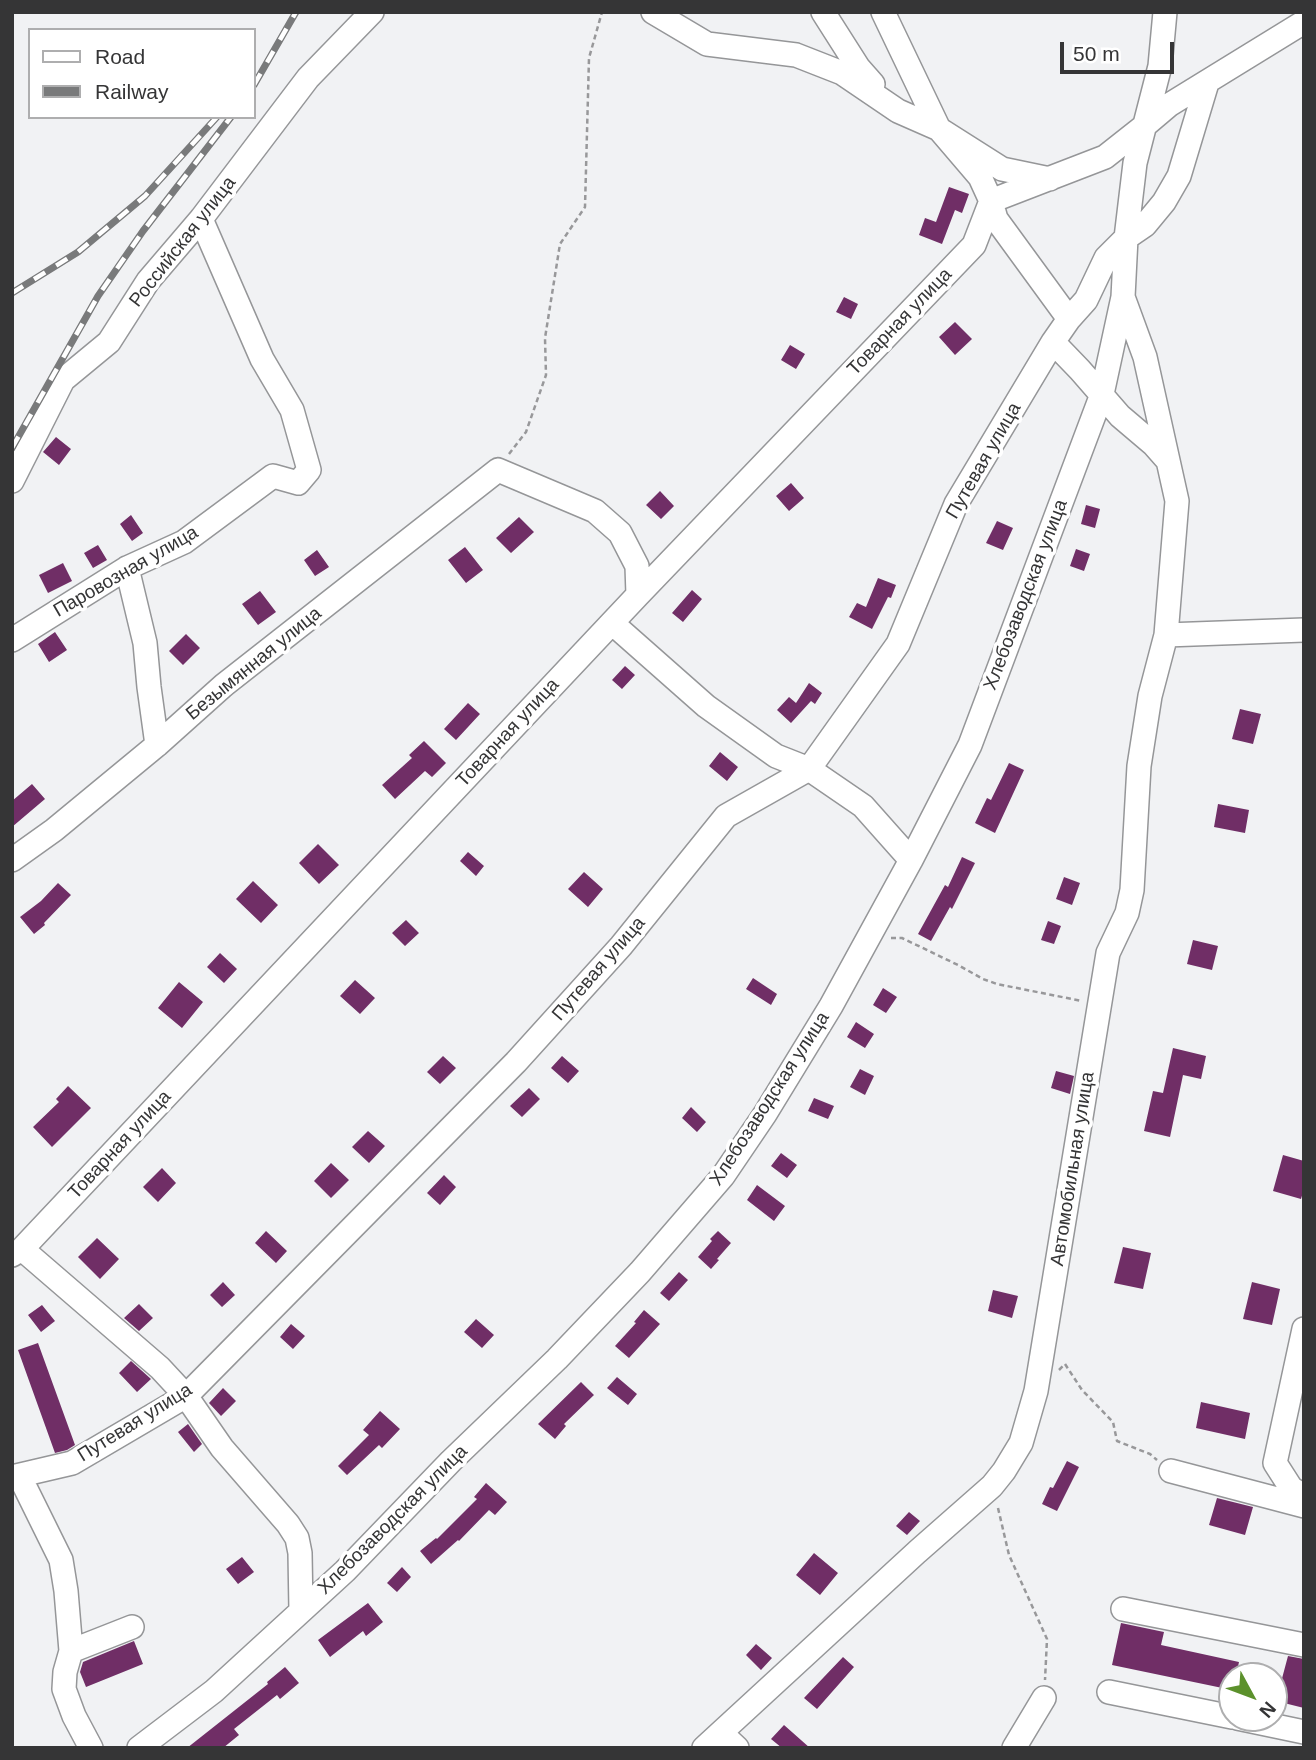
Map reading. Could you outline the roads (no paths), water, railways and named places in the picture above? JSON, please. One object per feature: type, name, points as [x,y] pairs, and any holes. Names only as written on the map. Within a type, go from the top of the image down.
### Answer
[{"type":"street","name":"Российская улица","points":[[12,481],[62,380],[109,342],[148,281],[201,219],[308,78],[372,12]]},
{"type":"street","points":[[653,12],[706,44],[796,55],[842,73],[898,111],[939,128],[1002,169],[1050,179]]},
{"type":"street","points":[[823,12],[858,67],[898,111]]},
{"type":"street","points":[[883,12],[939,128],[980,177],[996,219],[1069,319]]},
{"type":"street","points":[[1123,298],[1126,238],[1135,163],[1160,66],[1165,12]]},
{"type":"street","points":[[991,201],[1105,157],[1169,105],[1304,22]]},
{"type":"street","name":"Путевая улица","points":[[16,1477],[72,1463],[186,1396],[516,1062],[621,946],[726,816],[809,769],[898,644],[956,504],[1053,342],[1086,300],[1106,258],[1126,238],[1145,225],[1164,202],[1179,176],[1207,83]]},
{"type":"street","name":"Товарная улица","points":[[17,1252],[611,623],[974,244],[991,201]]},
{"type":"street","name":"Паровозная улица","points":[[12,640],[127,568],[184,542],[273,477],[298,483],[309,470],[292,410],[262,359],[201,219]]},
{"type":"street","name":"Хлебозаводская улица","points":[[139,1748],[214,1691],[345,1571],[451,1461],[557,1359],[640,1272],[723,1176],[765,1114],[831,1006],[970,745],[1102,394],[1123,298]]},
{"type":"street","name":"Автомобильная улица","points":[[721,1743],[917,1552],[992,1486],[1021,1443],[1036,1391],[1108,953],[1127,913],[1132,890],[1139,766],[1150,696],[1166,635],[1177,501],[1144,357],[1123,298]]},
{"type":"street","points":[[1053,342],[1120,416],[1153,444],[1168,461]]},
{"type":"street","name":"Безымянная улица","points":[[12,860],[54,830],[157,745],[224,685],[498,470],[595,511],[620,533],[637,566],[638,595]]},
{"type":"street","points":[[127,568],[145,643],[157,745]]},
{"type":"street","points":[[611,623],[706,705],[776,755],[809,769],[863,806],[911,860]]},
{"type":"street","points":[[1166,635],[1304,630]]},
{"type":"street","points":[[17,1252],[150,1360],[186,1396],[222,1448],[288,1524],[297,1538],[300,1553],[301,1611]]},
{"type":"street","points":[[1304,1329],[1275,1463],[1291,1488],[1304,1496]]},
{"type":"street","points":[[1171,1471],[1304,1506]]},
{"type":"street","points":[[16,1477],[61,1560],[71,1651],[64,1689],[74,1716],[91,1748]]},
{"type":"street","points":[[1123,1609],[1304,1645]]},
{"type":"street","points":[[71,1651],[132,1627]]},
{"type":"street","points":[[1109,1692],[1218,1714]]},
{"type":"street","points":[[1014,1748],[1044,1698]]},
{"type":"railway","points":[[256,82],[296,12]]},
{"type":"railway","points":[[12,293],[78,252],[145,196],[215,119]]},
{"type":"railway","points":[[12,448],[98,296],[143,231],[229,119]]}]
